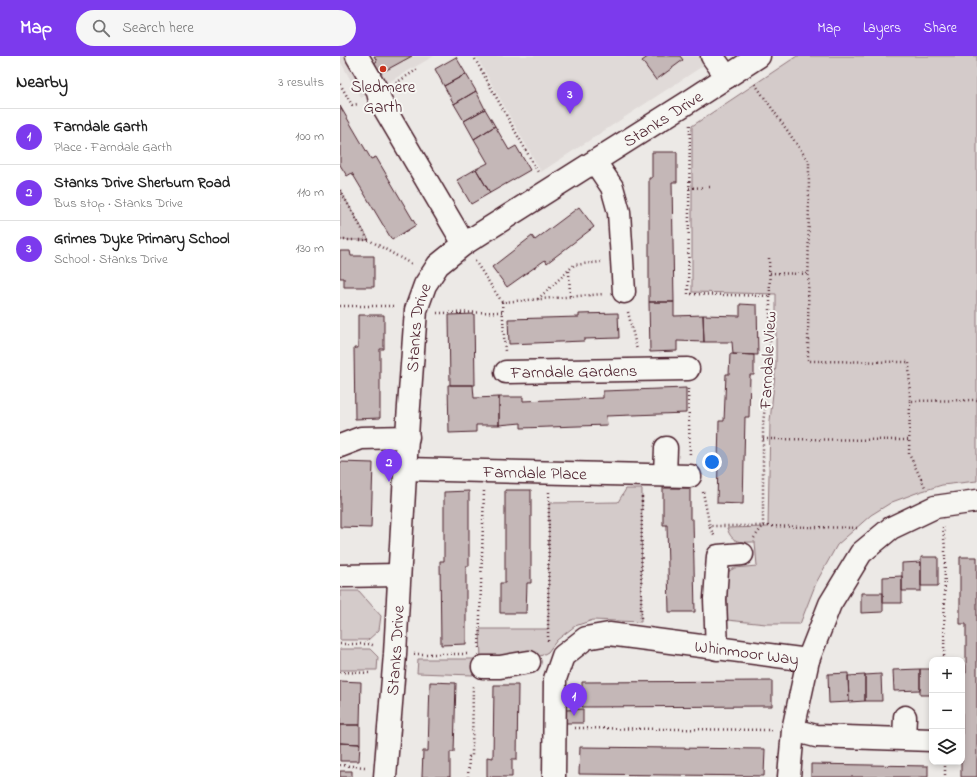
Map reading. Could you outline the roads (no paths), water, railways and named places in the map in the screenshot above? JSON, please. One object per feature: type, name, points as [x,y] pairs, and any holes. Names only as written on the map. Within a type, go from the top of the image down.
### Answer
[{"type":"street","points":[[357,56],[378,92],[380,101],[464,244]]},
{"type":"street","points":[[712,56],[743,67]]},
{"type":"street","name":"Stanks Drive","points":[[385,772],[395,654],[416,310],[425,285],[438,265],[464,244],[743,67]]},
{"type":"street","points":[[595,162],[612,187],[619,212],[624,292]]},
{"type":"street","name":"Farndale Gardens","points":[[506,372],[688,369]]},
{"type":"street","points":[[340,446],[361,438],[408,437]]},
{"type":"street","points":[[665,475],[666,448]]},
{"type":"street","name":"Farndale Place","points":[[406,469],[690,476]]},
{"type":"street","name":"Whinmoor Way","points":[[554,777],[555,650],[586,638],[608,634],[808,660],[830,604],[861,553],[891,528],[938,507],[977,501]]},
{"type":"street","points":[[717,649],[715,541],[742,554]]},
{"type":"street","points":[[340,576],[399,575]]},
{"type":"street","points":[[789,777],[793,730],[808,660]]},
{"type":"street","points":[[478,667],[500,667],[529,662]]},
{"type":"street","points":[[904,738],[905,717]]},
{"type":"street","points":[[793,730],[816,736],[929,740]]},
{"type":"place","name":"Sledmere Garth","points":[[383,69]]},
{"type":"place","name":"Grimes Dyke Primary School","points":[[570,114]]},
{"type":"place","name":"Stanks Drive Sherburn Road","points":[[389,482]]},
{"type":"place","name":"Farndale Garth","points":[[574,716]]}]
